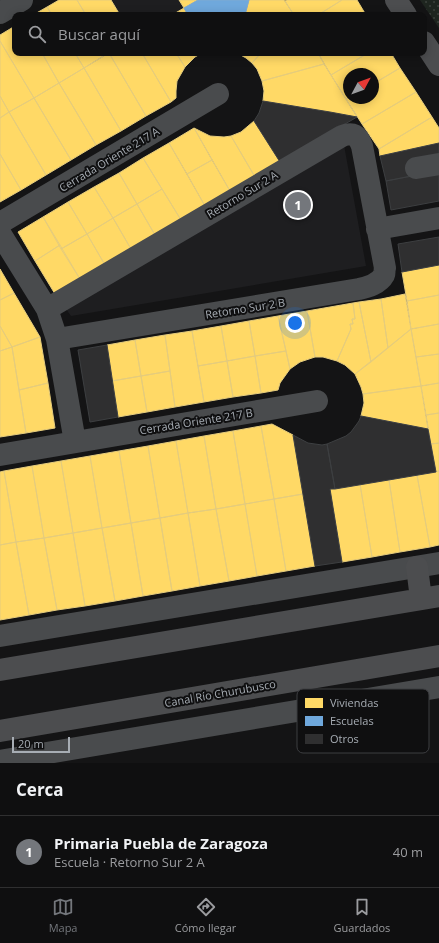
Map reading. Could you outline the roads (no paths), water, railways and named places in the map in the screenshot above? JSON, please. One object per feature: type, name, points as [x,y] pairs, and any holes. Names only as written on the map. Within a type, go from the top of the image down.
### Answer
[{"type":"main road","points":[[396,0],[404,12]]},
{"type":"main road","points":[[427,47],[439,65]]},
{"type":"main road","points":[[0,670],[430,598],[417,567]]},
{"type":"main road","name":"Canal Río Churubusco","points":[[0,731],[439,656]]},
{"type":"street","points":[[0,13],[22,0]]},
{"type":"street","name":"Cerrada Oriente 217 A","points":[[0,223],[218,94]]},
{"type":"street","name":"Retorno Sur 2 A","points":[[47,310],[335,140],[348,134],[353,134],[357,137],[362,146],[377,229]]},
{"type":"street","points":[[416,168],[439,164]]},
{"type":"street","points":[[377,229],[439,218]]},
{"type":"street","name":"Retorno Sur 2 B","points":[[57,339],[366,288],[376,283],[384,275],[385,268],[377,229]]},
{"type":"street","points":[[0,233],[47,310],[57,339],[75,442]]},
{"type":"street","name":"Cerrada Oriente 217 B","points":[[0,454],[317,401]]},
{"type":"street","points":[[0,636],[439,563]]},
{"type":"street","points":[[427,689],[439,687]]},
{"type":"street","points":[[0,761],[297,711]]},
{"type":"place","name":"Primaria Puebla de Zaragoza","points":[[298,205]]}]
